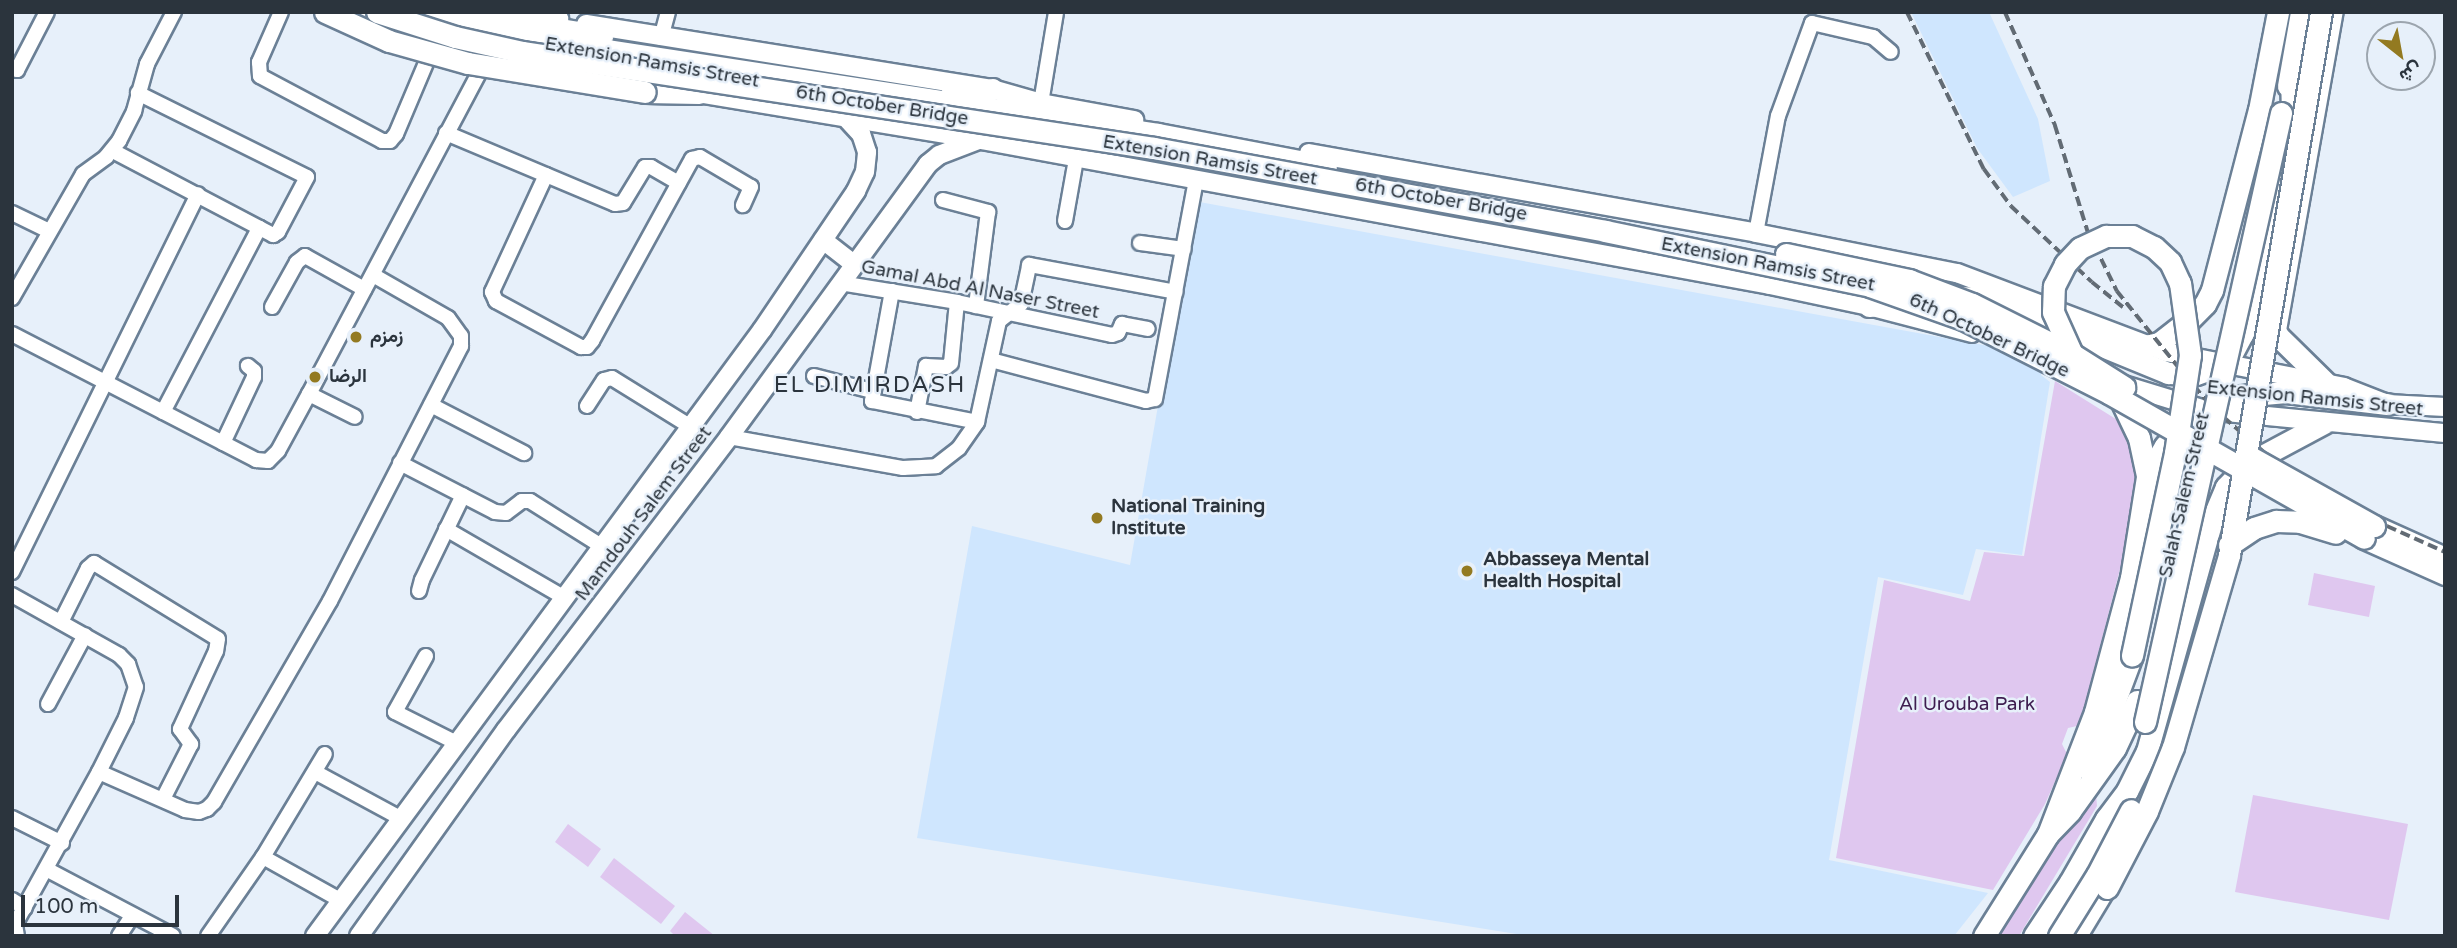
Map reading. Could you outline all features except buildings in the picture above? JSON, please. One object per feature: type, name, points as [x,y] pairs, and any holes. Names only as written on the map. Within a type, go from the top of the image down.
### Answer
[{"type":"highway","points":[[325,12],[389,41],[468,63],[645,92],[699,93]]},
{"type":"highway","name":"6th October Bridge","points":[[377,12],[455,37],[522,52],[1154,148],[1605,231],[1870,286],[1963,319],[2109,393],[2364,538],[2445,574]]},
{"type":"highway","name":"Salah Salem Street","points":[[1984,936],[2048,834],[2070,811],[2115,748],[2137,701],[2277,112],[2291,73],[2301,12]]},
{"type":"highway","points":[[2107,888],[2147,811],[2173,747],[2229,555],[2321,12]]},
{"type":"highway","points":[[438,16],[480,14],[688,51],[967,93],[992,89]]},
{"type":"highway","points":[[2145,346],[2169,337],[2205,304],[2212,290],[2259,110],[2278,15]]},
{"type":"highway","name":"Salah Salem Street","points":[[2034,936],[2070,882],[2106,819],[2119,804],[2145,722],[2277,112],[2281,59],[2278,15]]},
{"type":"highway","name":"6th October Bridge","points":[[438,16],[543,41],[1158,134],[1909,279],[1972,304],[2072,354],[2117,383],[2374,526],[2445,558]]},
{"type":"highway","points":[[1869,306],[1932,297],[1985,298],[2018,309],[2168,373],[2196,374],[2223,363],[2236,349],[2258,289],[2292,114],[2291,73]]},
{"type":"highway","points":[[2070,811],[2105,733],[2132,654],[2175,453],[2190,355],[2180,283],[2170,262],[2154,247],[2133,236],[2102,237],[2080,248],[2065,264],[2054,286],[2053,312],[2072,354]]},
{"type":"highway","points":[[2258,289],[2262,307],[2278,336],[2326,383]]},
{"type":"highway","points":[[2212,290],[2219,298],[2239,303],[2258,289]]},
{"type":"highway","points":[[2111,381],[2139,438],[2146,486]]},
{"type":"highway","points":[[2048,834],[2081,753],[2107,672],[2131,578],[2146,486],[2165,446],[2189,421],[2205,410],[2241,396],[2269,393],[2319,394],[2387,404]]},
{"type":"highway","points":[[2119,804],[2142,761],[2155,729],[2212,520],[2225,487],[2240,470],[2265,453],[2325,423]]},
{"type":"highway","points":[[2146,486],[2189,500],[2212,520]]},
{"type":"highway","points":[[2059,936],[2106,859],[2142,787],[2165,729],[2209,578],[2224,551],[2247,531],[2276,521],[2300,522],[2364,538]]},
{"type":"main road","name":"Extension Ramsis Street","points":[[335,12],[488,57],[981,140],[1417,219],[1869,306],[1952,326],[2051,363],[2205,410],[2445,433]]},
{"type":"main road","name":"Extension Ramsis Street","points":[[524,12],[661,38],[866,67],[992,89],[1041,103],[1756,233],[1957,273],[2033,300],[2145,346],[2326,383],[2387,404],[2445,407]]},
{"type":"main road","name":"Mamdouh Salem Street","points":[[315,936],[691,427],[860,184],[867,162],[861,134],[844,116]]},
{"type":"main road","name":"Mamdouh Salem Street","points":[[359,936],[506,730],[729,437],[929,164],[939,155],[981,140]]},
{"type":"main road","points":[[1417,219],[1428,215],[1441,198],[1437,176]]},
{"type":"main road","points":[[1672,267],[1657,254],[1653,246],[1654,237],[1664,227],[1685,221]]},
{"type":"main road","points":[[823,240],[854,264]]},
{"type":"main road","points":[[480,713],[506,730]]},
{"type":"main road","points":[[384,845],[411,863]]},
{"type":"main road","points":[[2078,936],[2107,888]]},
{"type":"street","points":[[12,67],[17,70],[47,12]]},
{"type":"street","points":[[12,298],[83,174],[113,151],[134,111],[147,64],[174,12]]},
{"type":"street","points":[[281,12],[259,62],[260,76],[382,141],[394,138],[434,43]]},
{"type":"street","points":[[661,38],[668,12]]},
{"type":"street","points":[[1041,103],[1056,12]]},
{"type":"street","points":[[2278,336],[2336,12]]},
{"type":"street","points":[[1756,233],[1778,116],[1813,18],[1872,37],[1891,52]]},
{"type":"street","points":[[12,334],[256,460],[268,461],[278,451],[488,57]]},
{"type":"street","points":[[113,151],[271,235],[277,234],[307,177],[138,93]]},
{"type":"street","points":[[446,133],[619,204],[645,167],[651,167],[679,183]]},
{"type":"street","points":[[546,175],[492,292],[496,301],[581,347],[587,347],[593,341],[692,159],[699,157],[751,187],[743,205]]},
{"type":"street","points":[[1065,221],[1076,159]]},
{"type":"street","points":[[991,360],[1151,401],[1157,396],[1196,180]]},
{"type":"street","points":[[12,572],[198,194]]},
{"type":"street","points":[[943,200],[988,213],[976,306]]},
{"type":"street","points":[[12,213],[49,231]]},
{"type":"street","points":[[163,412],[259,228]]},
{"type":"street","points":[[1140,243],[1184,249]]},
{"type":"street","points":[[272,307],[297,262],[304,256],[313,258],[364,289]]},
{"type":"street","points":[[729,437],[922,469],[936,466],[967,438],[976,422],[999,321],[1021,304],[1027,267],[1031,265],[1177,292]]},
{"type":"street","points":[[99,772],[192,812],[207,808],[214,802],[330,601],[454,363],[461,335],[448,318],[373,275]]},
{"type":"street","name":"Gamal Abd Al Naser Street","points":[[840,283],[957,302],[1111,335],[1118,332],[1122,324],[1148,328]]},
{"type":"street","points":[[892,291],[872,401],[976,422]]},
{"type":"street","points":[[917,412],[926,366],[946,367],[951,363],[957,302]]},
{"type":"street","points":[[223,443],[254,377],[254,371],[248,366]]},
{"type":"street","points":[[814,376],[872,391]]},
{"type":"street","points":[[587,406],[604,380],[612,378],[691,427]]},
{"type":"street","points":[[309,394],[355,417]]},
{"type":"street","points":[[431,405],[524,453]]},
{"type":"street","points":[[400,463],[501,513],[522,501],[530,501],[603,547]]},
{"type":"street","points":[[419,591],[463,495]]},
{"type":"street","points":[[446,529],[565,598]]},
{"type":"street","points":[[61,622],[88,568],[94,564],[218,639],[216,651],[180,729],[191,744],[163,799]]},
{"type":"street","points":[[12,596],[85,635],[128,664],[136,687],[126,718],[48,870],[19,904],[15,928]]},
{"type":"street","points":[[48,704],[85,635]]},
{"type":"street","points":[[426,656],[395,712],[457,744]]},
{"type":"street","points":[[208,936],[263,858],[325,754]]},
{"type":"street","points":[[315,772],[402,820]]},
{"type":"street","points":[[12,818],[62,843]]},
{"type":"street","points":[[263,858],[340,900]]},
{"type":"street","points":[[48,870],[173,936]]},
{"type":"street","points":[[119,936],[132,916]]},
{"type":"shaded area","points":[[1911,12],[1989,12],[2038,119],[2050,181],[2013,197],[1977,148]]},
{"type":"shaded area","name":"Abbasseya Mental Health Hospital","points":[[1194,201],[2000,348],[2042,371],[2041,375],[2050,382],[2022,555],[1976,549],[1963,595],[1878,577],[1829,860],[1988,893],[1954,936],[1529,936],[917,838],[972,526],[1130,565]]},
{"type":"green space","name":"Al Urouba Park","points":[[2055,381],[2119,421],[2139,461],[2135,511],[2081,720],[2077,726],[2068,728],[2062,744],[2067,754],[2045,804],[1993,890],[1836,858],[1884,580],[1970,601],[1984,552],[2024,556]]},
{"type":"green space","points":[[2314,573],[2375,586],[2369,617],[2308,605]]},
{"type":"green space","points":[[2091,794],[2096,794],[2097,806],[2019,936],[1993,936]]},
{"type":"green space","points":[[2253,795],[2408,824],[2389,920],[2235,892]]},
{"type":"green space","points":[[568,824],[601,849],[588,867],[555,842]]},
{"type":"green space","points":[[614,858],[675,906],[661,924],[600,877]]},
{"type":"green space","points":[[685,912],[715,936],[675,936],[670,931]]},
{"type":"railway","points":[[1907,12],[1984,169],[2011,206],[2092,282],[2123,307]]},
{"type":"railway","points":[[2005,12],[2055,125],[2088,232],[2117,291],[2184,374],[2212,407],[2265,453],[2387,526],[2445,552]]},
{"type":"place","name":"زمزم","points":[[356,337]]},
{"type":"place","name":"الرضا","points":[[315,377]]},
{"type":"place","name":"National Training Institute","points":[[1097,518]]},
{"type":"place","name":"Abbasseya Mental Health Hospital","points":[[1467,571]]},
{"type":"district","name":"EL DIMIRDASH","points":[[870,385]]}]
